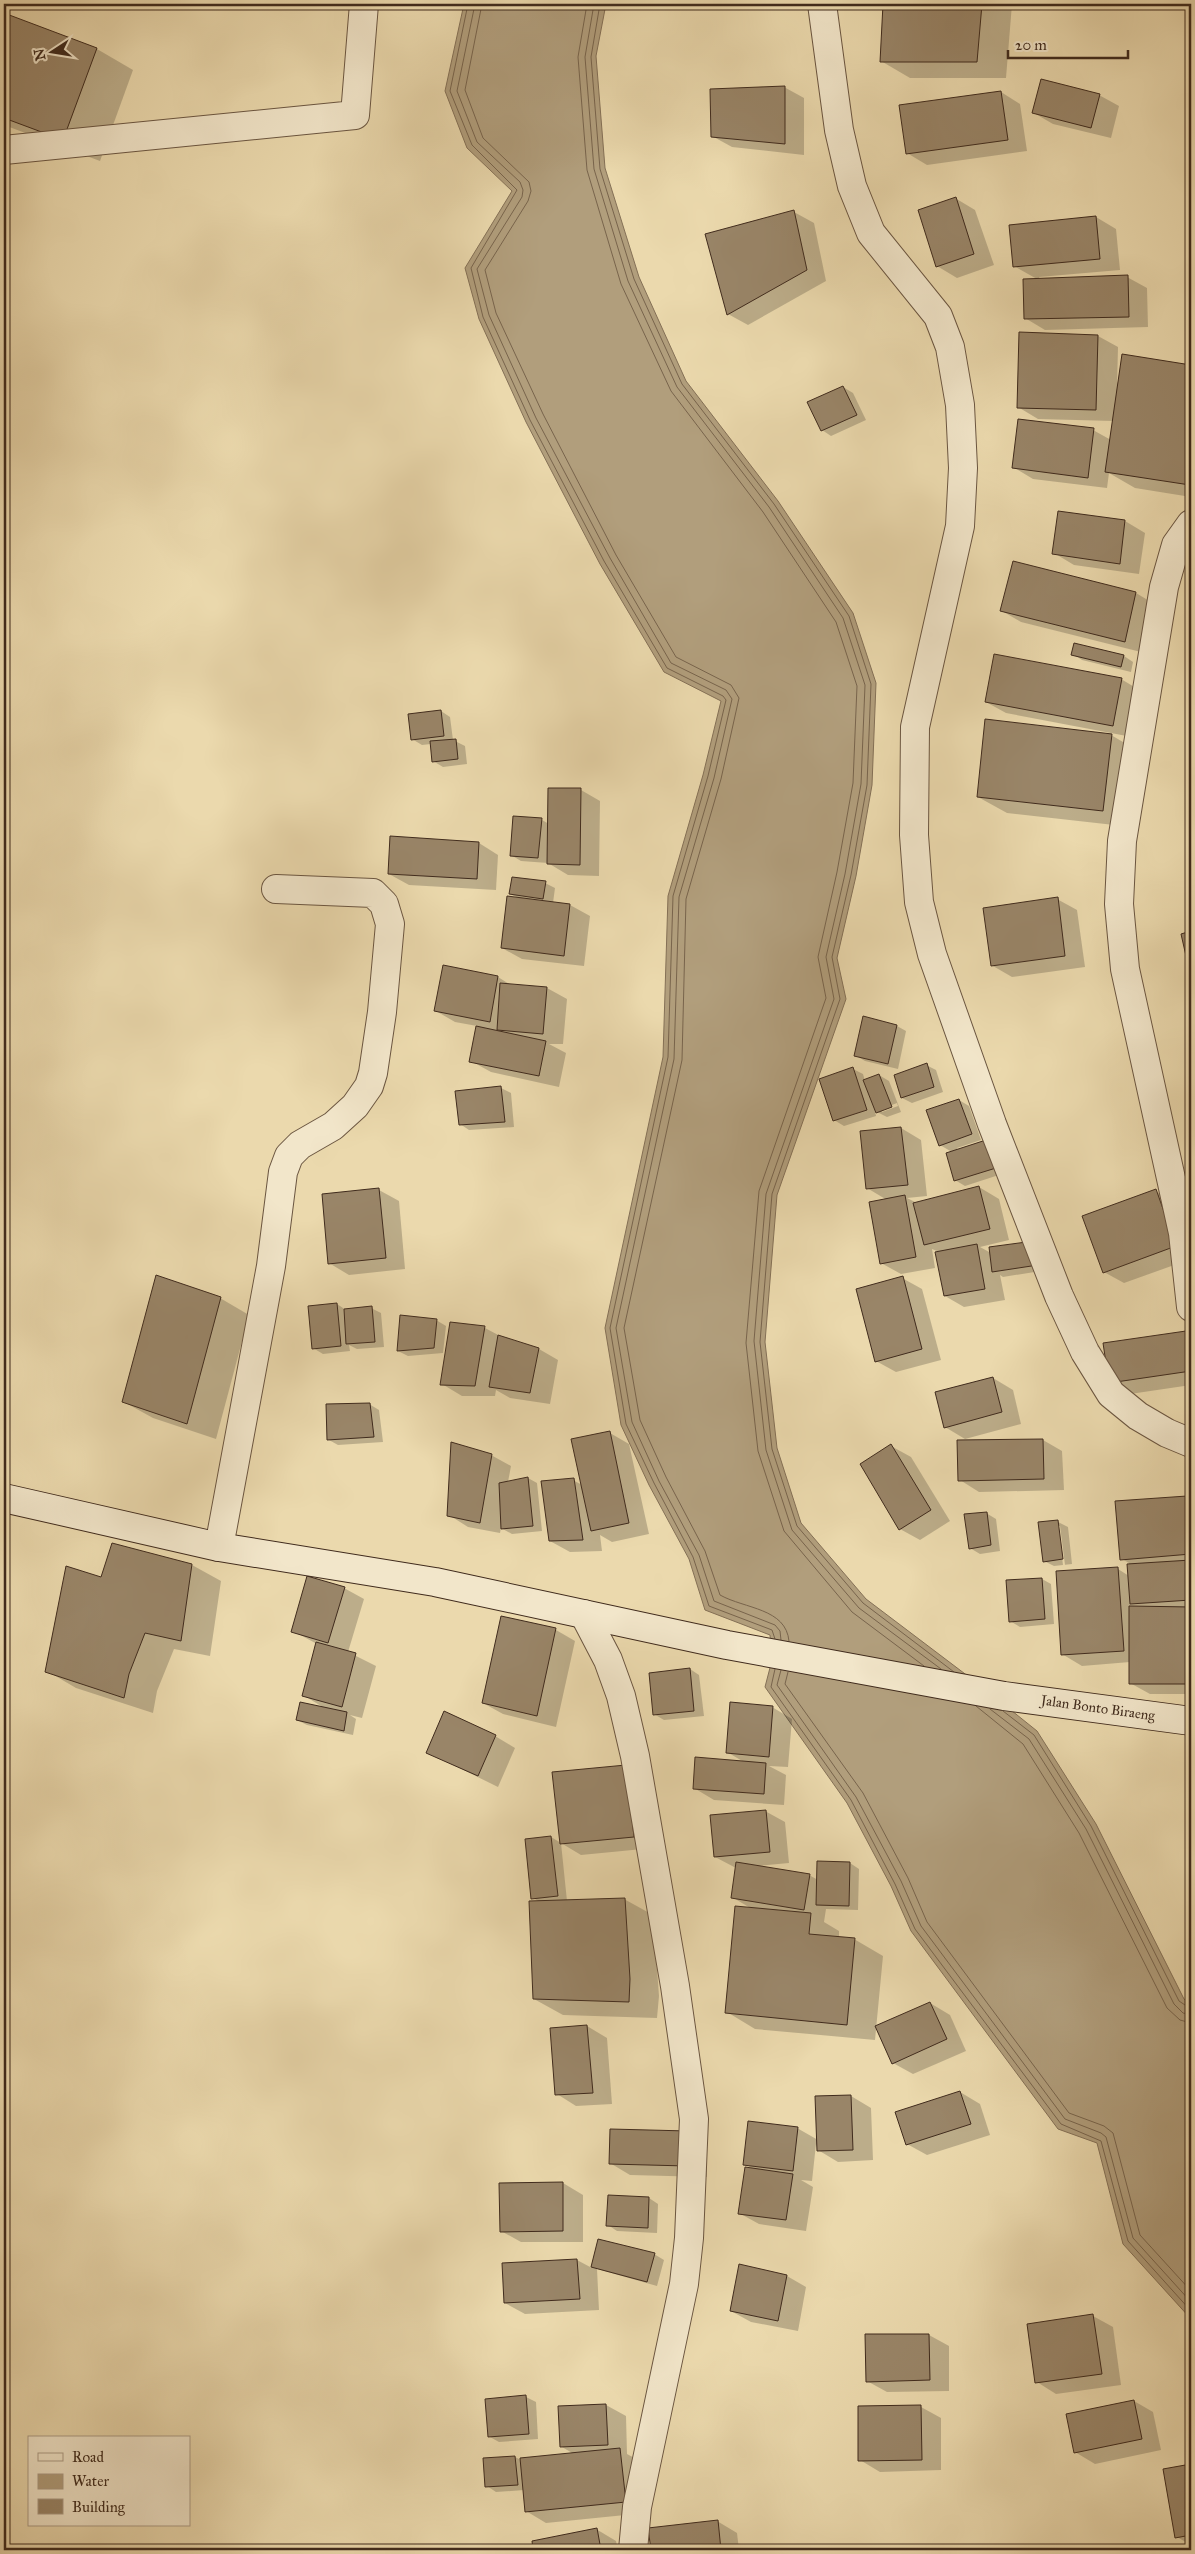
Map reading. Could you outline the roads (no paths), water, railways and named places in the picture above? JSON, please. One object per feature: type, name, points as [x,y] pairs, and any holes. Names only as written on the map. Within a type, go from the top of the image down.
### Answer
[{"type":"street","points":[[4,150],[355,115],[364,4]]},
{"type":"street","points":[[822,4],[839,130],[852,186],[872,233],[938,316],[950,347],[960,405],[963,468],[960,526],[915,727],[914,835],[919,902],[932,954],[992,1124],[1059,1296],[1085,1352],[1111,1394],[1138,1416],[1167,1433],[1191,1443]]},
{"type":"street","points":[[1191,524],[1176,545],[1164,588],[1122,841],[1119,904],[1125,969],[1183,1233],[1191,1307]]},
{"type":"street","points":[[219,1547],[271,1266],[283,1172],[289,1156],[300,1145],[333,1126],[346,1115],[369,1086],[373,1073],[390,941],[389,914],[384,904],[373,893],[276,889]]},
{"type":"street","name":"Jalan Bonto Biraeng","points":[[4,1498],[219,1547],[435,1582],[727,1645],[1004,1696],[1191,1721]]},
{"type":"street","points":[[584,1614],[608,1660],[621,1696],[635,1756],[676,1986],[694,2119],[689,2238],[684,2284],[637,2507],[633,2550]]},
{"type":"water","points":[[464,4],[606,4],[596,56],[605,168],[639,277],[686,381],[778,501],[853,613],[876,683],[872,785],[856,876],[837,958],[846,999],[777,1195],[765,1342],[777,1448],[801,1523],[866,1599],[1037,1731],[1096,1824],[1184,1999],[1191,2005],[1191,2319],[1123,2244],[1097,2143],[1058,2129],[911,1931],[891,1886],[847,1803],[765,1687],[772,1660],[770,1635],[705,1610],[689,1559],[649,1485],[621,1425],[605,1328],[663,1057],[668,896],[703,775],[721,701],[664,672],[600,564],[526,422],[479,319],[465,268],[512,191],[467,148],[445,91]]}]
